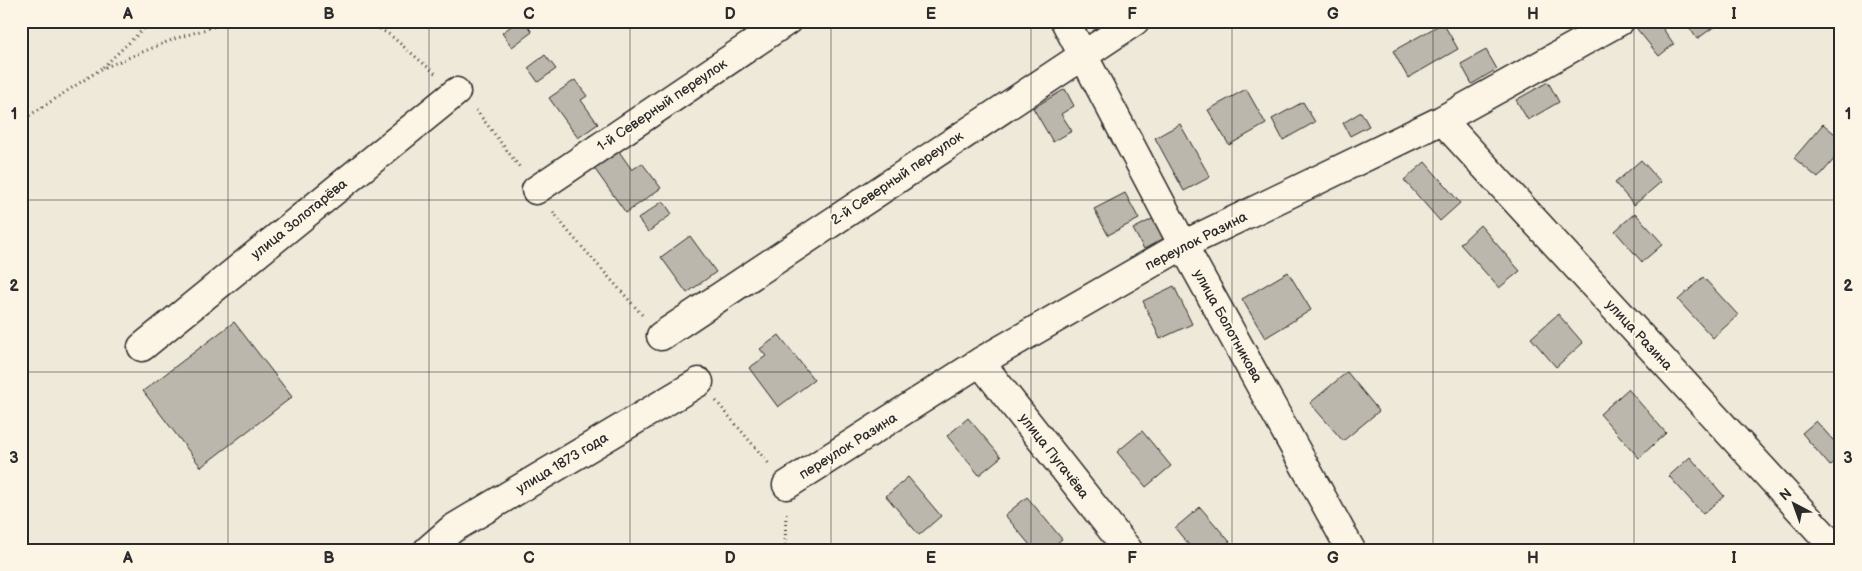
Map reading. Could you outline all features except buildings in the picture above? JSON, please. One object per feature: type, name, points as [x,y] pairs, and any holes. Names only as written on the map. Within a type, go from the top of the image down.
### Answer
[{"type":"street","name":"1-й Северный переулок","points":[[536,190],[787,21]]},
{"type":"street","name":"улица Болотникова","points":[[1065,21],[1183,246],[1351,550]]},
{"type":"street","name":"2-й Северный переулок","points":[[661,336],[1135,21]]},
{"type":"street","name":"переулок Разина","points":[[787,485],[980,362],[1183,246],[1442,120],[1620,21]]},
{"type":"street","name":"улица Золотарёва","points":[[142,347],[456,92]]},
{"type":"street","name":"улица Разина","points":[[1442,120],[1837,550]]},
{"type":"street","name":"улица Пугачёва","points":[[980,362],[1128,550]]},
{"type":"street","name":"улица 1873 года","points":[[428,550],[452,529],[699,382]]},
{"type":"path","points":[[101,69],[152,21]]},
{"type":"path","points":[[21,121],[101,69],[174,38],[232,21]]},
{"type":"path","points":[[367,21],[390,36],[472,105],[567,230],[661,336]]},
{"type":"path","points":[[699,382],[787,485],[786,550]]}]
